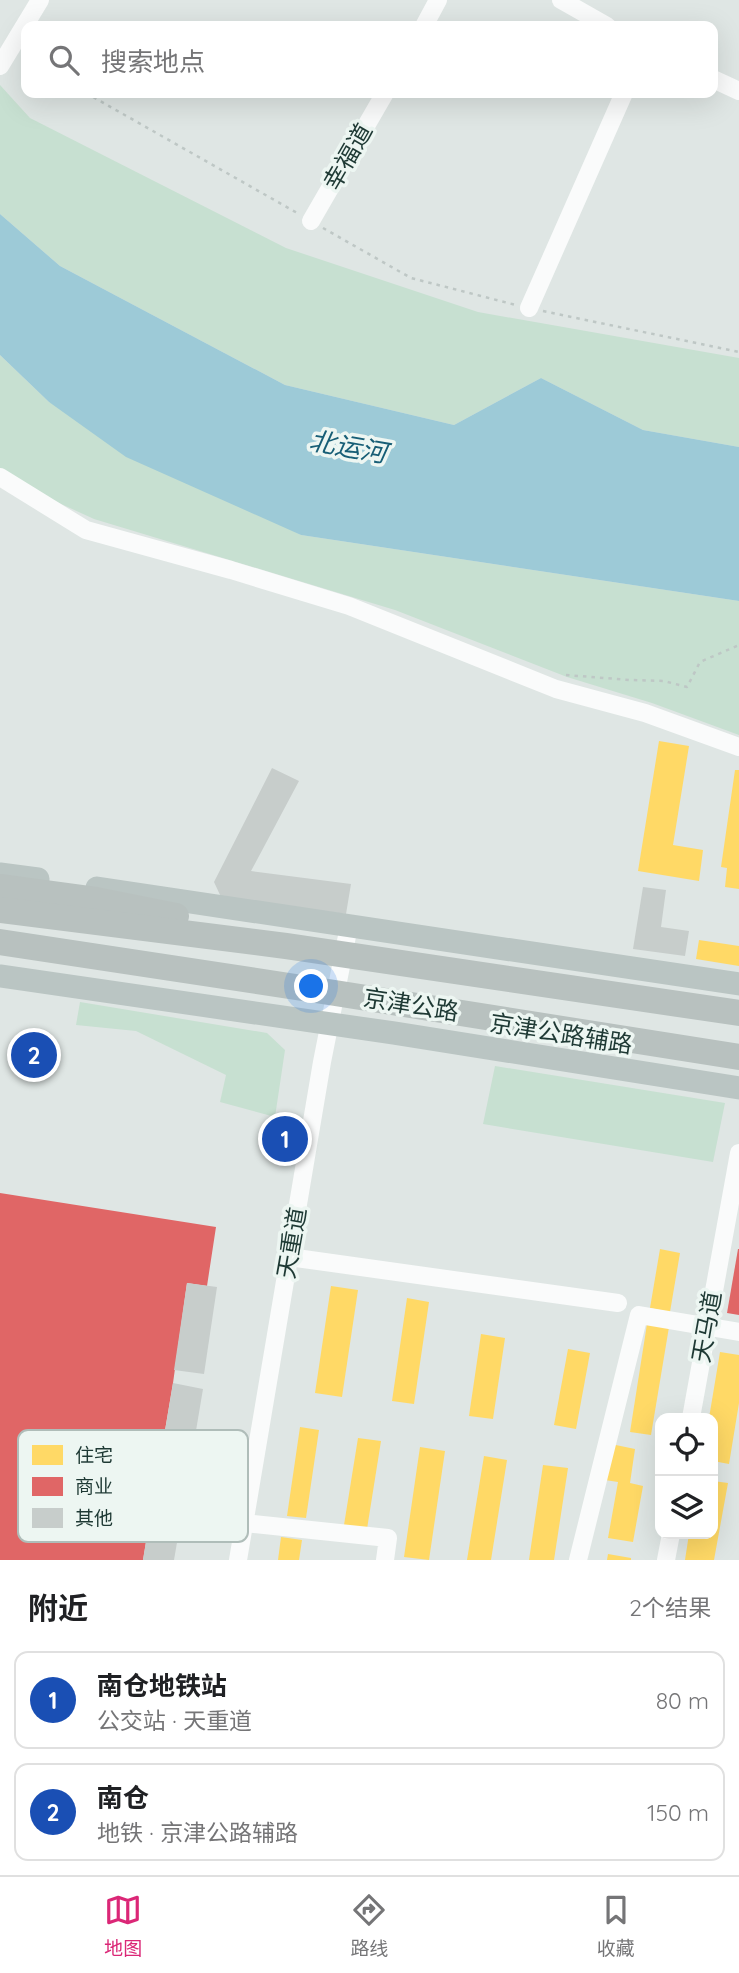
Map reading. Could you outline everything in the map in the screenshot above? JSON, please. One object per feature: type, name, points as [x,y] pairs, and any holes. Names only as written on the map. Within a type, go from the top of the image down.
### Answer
[{"type":"highway","points":[[0,887],[96,900],[170,915],[286,946]]},
{"type":"highway","name":"京津公路","points":[[0,910],[286,946],[739,1013]]},
{"type":"highway","name":"京津公路","points":[[0,943],[739,1057]]},
{"type":"main road","points":[[0,874],[739,984]]},
{"type":"main road","name":"京津公路辅路","points":[[0,976],[330,1023],[739,1088]]},
{"type":"street","points":[[27,21],[40,0]]},
{"type":"street","points":[[427,21],[438,0]]},
{"type":"street","points":[[561,0],[598,21]]},
{"type":"street","points":[[0,66],[21,31]]},
{"type":"street","points":[[718,81],[739,91]]},
{"type":"street","name":"幸福道","points":[[311,221],[382,98]]},
{"type":"street","points":[[529,308],[622,98]]},
{"type":"street","points":[[0,477],[86,530],[349,606],[543,683],[645,713],[739,747]]},
{"type":"street","name":"天重道","points":[[248,1499],[335,993],[349,926]]},
{"type":"street","name":"天马道","points":[[692,1413],[739,1153]]},
{"type":"street","points":[[289,1257],[618,1303]]},
{"type":"street","points":[[578,1560],[639,1315],[739,1332]]},
{"type":"street","points":[[248,1523],[388,1538],[385,1560]]},
{"type":"street","points":[[666,1560],[670,1539]]},
{"type":"street","name":"天重道","points":[[238,1560],[241,1542]]},
{"type":"path","points":[[95,98],[411,278],[529,308],[739,352]]},
{"type":"path","points":[[543,683],[568,674],[664,681],[687,687],[700,662],[739,645]]},
{"type":"green space","points":[[0,85],[30,118],[286,248],[478,312],[739,358],[739,447],[643,430],[541,378],[454,425],[285,385],[60,266],[0,214]]},
{"type":"green space","points":[[0,355],[49,402],[301,535],[739,601],[739,735],[652,703],[567,677],[395,610],[94,519],[0,476]]},
{"type":"green space","points":[[80,1002],[267,1033],[285,1050],[275,1117],[220,1102],[226,1075],[136,1031],[76,1025]]},
{"type":"green space","points":[[495,1066],[725,1103],[713,1162],[483,1124]]},
{"type":"water","name":"北运河","points":[[0,214],[60,266],[285,385],[454,425],[541,378],[643,430],[739,447],[739,601],[301,535],[126,457],[49,402],[0,355]]},
{"type":"building: 住宅","points":[[659,741],[689,746],[673,845],[703,850],[699,881],[638,871]]},
{"type":"building: 住宅","points":[[735,770],[739,770],[739,889],[725,887],[727,868],[721,867]]},
{"type":"building: 住宅","points":[[699,940],[739,946],[739,966],[696,959]]},
{"type":"building: 住宅","points":[[660,1249],[680,1253],[670,1312],[650,1308]]},
{"type":"building: 住宅","points":[[331,1286],[358,1290],[342,1397],[315,1393]]},
{"type":"building: 住宅","points":[[407,1298],[429,1302],[414,1404],[392,1401]]},
{"type":"building: 住宅","points":[[647,1324],[669,1327],[651,1435],[630,1432]]},
{"type":"building: 住宅","points":[[481,1334],[505,1338],[493,1419],[469,1416]]},
{"type":"building: 住宅","points":[[568,1349],[590,1353],[576,1429],[554,1425]]},
{"type":"building: 住宅","points":[[720,1352],[739,1355],[739,1403],[729,1464],[718,1462],[718,1413],[710,1413]]},
{"type":"building: 住宅","points":[[300,1427],[319,1430],[306,1518],[287,1516]]},
{"type":"building: 住宅","points":[[358,1438],[381,1441],[367,1529],[344,1525]]},
{"type":"building: 住宅","points":[[611,1444],[635,1449],[630,1483],[643,1486],[633,1542],[608,1538],[618,1482],[605,1480]]},
{"type":"building: 住宅","points":[[420,1447],[445,1451],[429,1560],[404,1557]]},
{"type":"building: 住宅","points":[[484,1456],[507,1460],[491,1560],[467,1560]]},
{"type":"building: 住宅","points":[[543,1465],[568,1468],[554,1560],[529,1560]]},
{"type":"building: 住宅","points":[[718,1482],[728,1483],[718,1538]]},
{"type":"building: 住宅","points":[[281,1537],[302,1540],[299,1560],[278,1560]]},
{"type":"building: 住宅","points":[[688,1539],[718,1539],[714,1560],[685,1560]]},
{"type":"building: 住宅","points":[[608,1554],[631,1558],[631,1560],[607,1560]]},
{"type":"building: 商业","points":[[0,1193],[216,1227],[207,1286],[187,1283],[165,1430],[18,1430],[18,1542],[146,1542],[143,1560],[0,1560]]},
{"type":"building: 商业","points":[[739,1249],[739,1315],[727,1313]]},
{"type":"building: 其他","points":[[272,768],[299,781],[251,871],[351,884],[346,914],[221,897],[214,882]]},
{"type":"building: 其他","points":[[643,887],[666,890],[661,927],[689,931],[685,956],[633,949]]},
{"type":"building: 其他","points":[[187,1283],[217,1287],[204,1374],[174,1370]]},
{"type":"building: 其他","points":[[173,1383],[203,1389],[196,1430],[165,1430]]},
{"type":"building: 其他","points":[[146,1542],[177,1542],[174,1560],[143,1560]]},
{"type":"place","name":"南仓","points":[[34,1055]]},
{"type":"place","name":"南仓地铁站","points":[[285,1139]]}]
